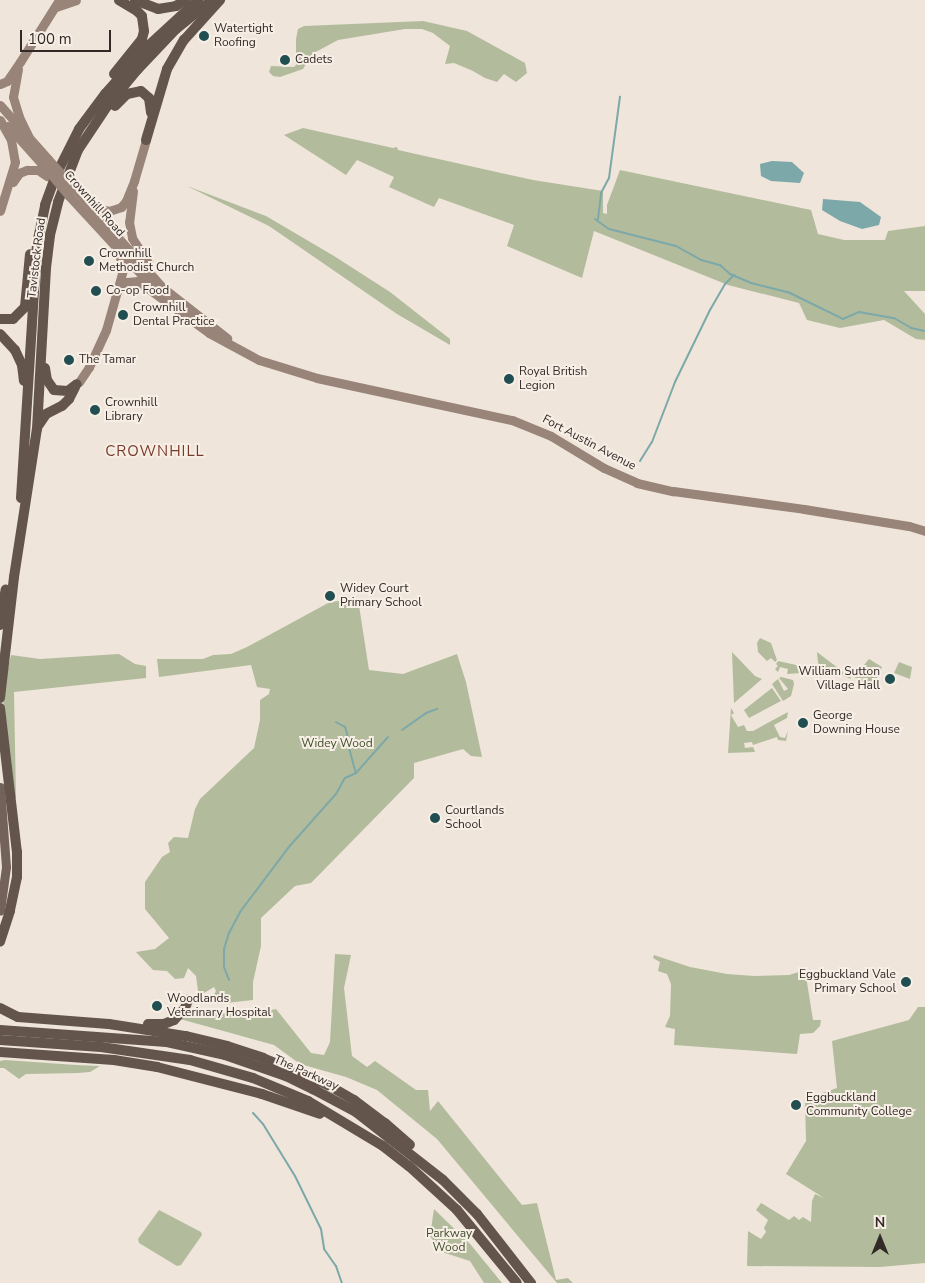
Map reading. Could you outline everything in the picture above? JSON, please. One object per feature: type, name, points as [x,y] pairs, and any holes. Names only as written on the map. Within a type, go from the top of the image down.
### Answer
[{"type":"highway","points":[[83,133],[92,102],[142,39],[144,26],[142,16],[119,0]]},
{"type":"highway","points":[[134,0],[158,9],[176,6],[184,0]]},
{"type":"highway","name":"Tavistock Road","points":[[17,542],[40,229],[56,175],[105,94],[127,68],[198,0]]},
{"type":"highway","name":"Tavistock Road","points":[[17,542],[36,429],[50,235],[58,202],[83,133],[138,69],[176,30],[212,0]]},
{"type":"highway","points":[[146,140],[167,69],[184,40],[220,0]]},
{"type":"highway","points":[[83,133],[123,97],[132,92],[141,91],[147,95],[152,117]]},
{"type":"highway","points":[[0,319],[13,319],[25,308],[31,245],[40,229]]},
{"type":"highway","points":[[0,334],[14,350],[22,365],[27,402]]},
{"type":"highway","points":[[42,343],[46,380],[51,388],[60,392],[68,391],[78,383]]},
{"type":"highway","points":[[36,429],[46,414],[62,406],[69,399],[78,383]]},
{"type":"highway","points":[[0,625],[17,542]]},
{"type":"highway","points":[[0,698],[17,542]]},
{"type":"highway","points":[[0,708],[17,852],[17,877],[14,894],[0,941]]},
{"type":"highway","points":[[110,1024],[168,1023],[177,1018],[188,1000]]},
{"type":"highway","points":[[0,1008],[8,1014],[26,1018],[110,1024],[186,1036],[227,1046],[263,1058],[328,1085],[354,1100],[385,1123],[456,1188],[477,1214]]},
{"type":"highway","name":"The Parkway","points":[[0,1030],[166,1042],[225,1055],[286,1076],[356,1112],[443,1180],[477,1214],[531,1283]]},
{"type":"highway","name":"The Parkway","points":[[0,1040],[135,1051],[190,1060],[253,1078],[308,1101],[383,1146],[421,1176],[457,1210],[517,1283]]},
{"type":"highway","points":[[0,1052],[114,1060],[186,1074],[310,1110],[360,1137],[383,1146]]},
{"type":"main road","points":[[0,84],[6,80],[20,62],[46,17],[58,4],[76,0]]},
{"type":"main road","points":[[20,62],[13,97],[19,117],[30,140]]},
{"type":"main road","name":"Crownhill Road","points":[[0,105],[48,159],[71,192],[118,250],[172,305]]},
{"type":"main road","points":[[0,119],[11,140],[15,154],[14,169],[0,211]]},
{"type":"main road","name":"Crownhill Road","points":[[0,119],[48,175],[71,192],[162,287]]},
{"type":"main road","points":[[71,192],[101,210],[114,210],[126,201],[146,140]]},
{"type":"main road","points":[[8,189],[16,177],[27,170],[38,170],[48,175]]},
{"type":"main road","points":[[134,181],[129,222],[132,238],[143,258],[154,269],[162,287]]},
{"type":"main road","points":[[78,383],[89,367],[106,330],[123,270],[118,250]]},
{"type":"main road","name":"Fort Austin Avenue","points":[[118,290],[127,282],[138,281],[209,333],[247,354],[277,366],[317,378],[512,420],[551,436],[604,468],[637,482],[673,491],[804,509],[909,526],[925,531]]},
{"type":"main road","name":"Fort Austin Avenue","points":[[162,287],[247,354]]},
{"type":"main road","points":[[0,787],[6,874],[0,911]]},
{"type":"green space","points":[[423,21],[467,31],[525,63],[527,73],[516,82],[504,74],[497,82],[454,63],[445,64],[450,46],[433,33],[422,29],[405,29],[338,40],[312,54],[303,69],[280,77],[273,76],[269,72],[271,66],[294,67],[296,65],[298,29],[304,26]]},
{"type":"green space","points":[[303,128],[393,148],[397,147],[398,150],[533,180],[603,191],[603,213],[607,214],[607,205],[620,170],[811,210],[818,234],[844,240],[885,240],[888,231],[925,226],[925,291],[904,291],[925,314],[925,340],[916,339],[884,320],[840,328],[807,320],[799,303],[728,285],[594,231],[582,278],[507,246],[514,225],[439,198],[434,207],[389,187],[394,177],[357,160],[346,175],[284,135]]},
{"type":"green space","points":[[187,186],[266,216],[334,256],[390,292],[450,339],[450,345],[397,314],[269,226]]},
{"type":"green space","name":"Widey Wood","points":[[358,599],[369,670],[403,674],[457,654],[466,682],[482,757],[471,756],[463,749],[414,763],[414,778],[311,883],[295,886],[261,918],[261,946],[253,982],[253,1000],[217,1004],[211,1000],[216,991],[214,987],[204,993],[198,991],[196,976],[188,968],[184,978],[175,979],[167,971],[153,970],[136,952],[155,949],[169,938],[145,909],[145,882],[162,857],[170,852],[168,843],[174,837],[188,838],[195,809],[200,799],[254,748],[260,720],[260,700],[269,694],[270,689],[257,687],[251,665],[159,677],[157,659],[203,659],[213,655],[231,654],[330,602]]},
{"type":"green space","points":[[760,638],[771,643],[777,660],[775,662],[771,658],[767,661],[758,652],[757,643]]},
{"type":"green space","points":[[732,652],[755,676],[762,679],[734,703]]},
{"type":"green space","points":[[817,652],[851,679],[821,666],[818,663]]},
{"type":"green space","points":[[119,654],[135,664],[146,666],[146,678],[14,692],[16,798],[13,797],[4,723],[3,691],[11,655],[40,659]]},
{"type":"green space","points":[[869,659],[882,667],[873,687],[854,677]]},
{"type":"green space","points":[[778,661],[801,666],[800,673],[787,674],[788,669],[780,667],[778,672],[775,669],[778,666],[776,664]]},
{"type":"green space","points":[[899,662],[912,667],[910,679],[894,673]]},
{"type":"green space","points":[[779,678],[793,680],[794,684],[791,696],[783,701],[772,684],[778,679],[784,691],[788,689]]},
{"type":"green space","points":[[772,688],[781,701],[749,718],[744,710]]},
{"type":"green space","points":[[731,708],[734,713],[731,715],[738,727],[744,725],[747,731],[753,731],[788,712],[787,718],[774,725],[780,737],[785,738],[788,731],[786,741],[778,740],[777,737],[753,745],[752,742],[744,743],[745,748],[753,747],[755,752],[728,753]]},
{"type":"green space","points":[[335,954],[351,955],[344,988],[352,1056],[367,1067],[375,1061],[416,1090],[428,1090],[430,1111],[438,1101],[522,1205],[537,1203],[556,1280],[568,1278],[573,1283],[557,1283],[437,1139],[377,1090],[346,1077],[300,1064],[274,1045],[180,1019],[186,1012],[199,1009],[241,1016],[276,1009],[311,1053],[324,1055],[330,1042]]},
{"type":"green space","points":[[654,955],[690,967],[727,974],[754,976],[789,975],[805,970],[813,1020],[821,1020],[820,1026],[813,1033],[800,1034],[797,1054],[674,1045],[675,1029],[665,1027],[670,1016],[671,984],[667,974],[658,971],[660,962],[653,958]]},
{"type":"green space","points":[[918,1007],[925,1007],[925,1263],[880,1267],[747,1266],[748,1231],[761,1239],[766,1232],[764,1228],[768,1220],[756,1210],[761,1203],[789,1220],[794,1216],[799,1220],[803,1217],[811,1222],[812,1201],[815,1194],[824,1198],[786,1174],[806,1141],[805,1099],[837,1088],[832,1041],[909,1020]]},
{"type":"green space","points":[[0,1061],[100,1066],[90,1072],[26,1074],[19,1079],[4,1068],[0,1068]]},
{"type":"green space","name":"Parkway Wood","points":[[434,1209],[471,1245],[502,1283],[484,1283],[470,1261],[442,1252],[430,1236]]},
{"type":"green space","points":[[159,1210],[201,1232],[202,1235],[181,1265],[177,1266],[139,1243],[138,1239]]},
{"type":"water","points":[[772,161],[792,162],[804,173],[800,183],[771,181],[761,176],[760,164]]},
{"type":"water","points":[[823,199],[860,202],[881,217],[879,225],[862,229],[840,221],[822,210]]},
{"type":"waterway","points":[[598,219],[601,193],[609,178],[620,97]]},
{"type":"waterway","points":[[595,219],[609,229],[676,246],[701,260],[720,265],[730,274],[751,283],[788,292],[843,319],[859,312],[894,318],[911,328],[925,331]]},
{"type":"waterway","points":[[640,461],[652,442],[675,382],[710,310],[725,284],[734,275]]},
{"type":"waterway","points":[[402,730],[426,713],[437,709]]},
{"type":"waterway","points":[[336,722],[345,727],[356,773]]},
{"type":"waterway","points":[[229,980],[224,967],[224,949],[229,933],[240,912],[288,848],[336,794],[345,778],[356,773],[388,737]]},
{"type":"waterway","points":[[253,1113],[263,1124],[295,1176],[321,1229],[324,1249],[336,1266],[342,1283]]},
{"type":"place","name":"Watertight Roofing","points":[[204,36]]},
{"type":"place","name":"Cadets","points":[[285,60]]},
{"type":"place","name":"Crownhill Methodist Church","points":[[89,261]]},
{"type":"place","name":"Co-op Food","points":[[96,291]]},
{"type":"place","name":"Crownhill Dental Practice","points":[[123,315]]},
{"type":"place","name":"The Tamar","points":[[69,360]]},
{"type":"place","name":"Royal British Legion","points":[[509,379]]},
{"type":"place","name":"Crownhill Library","points":[[95,410]]},
{"type":"place","name":"Widey Court Primary School","points":[[330,596]]},
{"type":"place","name":"William Sutton Village Hall","points":[[890,679]]},
{"type":"place","name":"George Downing House","points":[[803,723]]},
{"type":"place","name":"Courtlands School","points":[[435,818]]},
{"type":"place","name":"Eggbuckland Vale Primary School","points":[[906,982]]},
{"type":"place","name":"Woodlands Veterinary Hospital","points":[[157,1006]]},
{"type":"place","name":"Eggbuckland Community College","points":[[796,1105]]},
{"type":"district","name":"CROWNHILL","points":[[155,452]]}]
